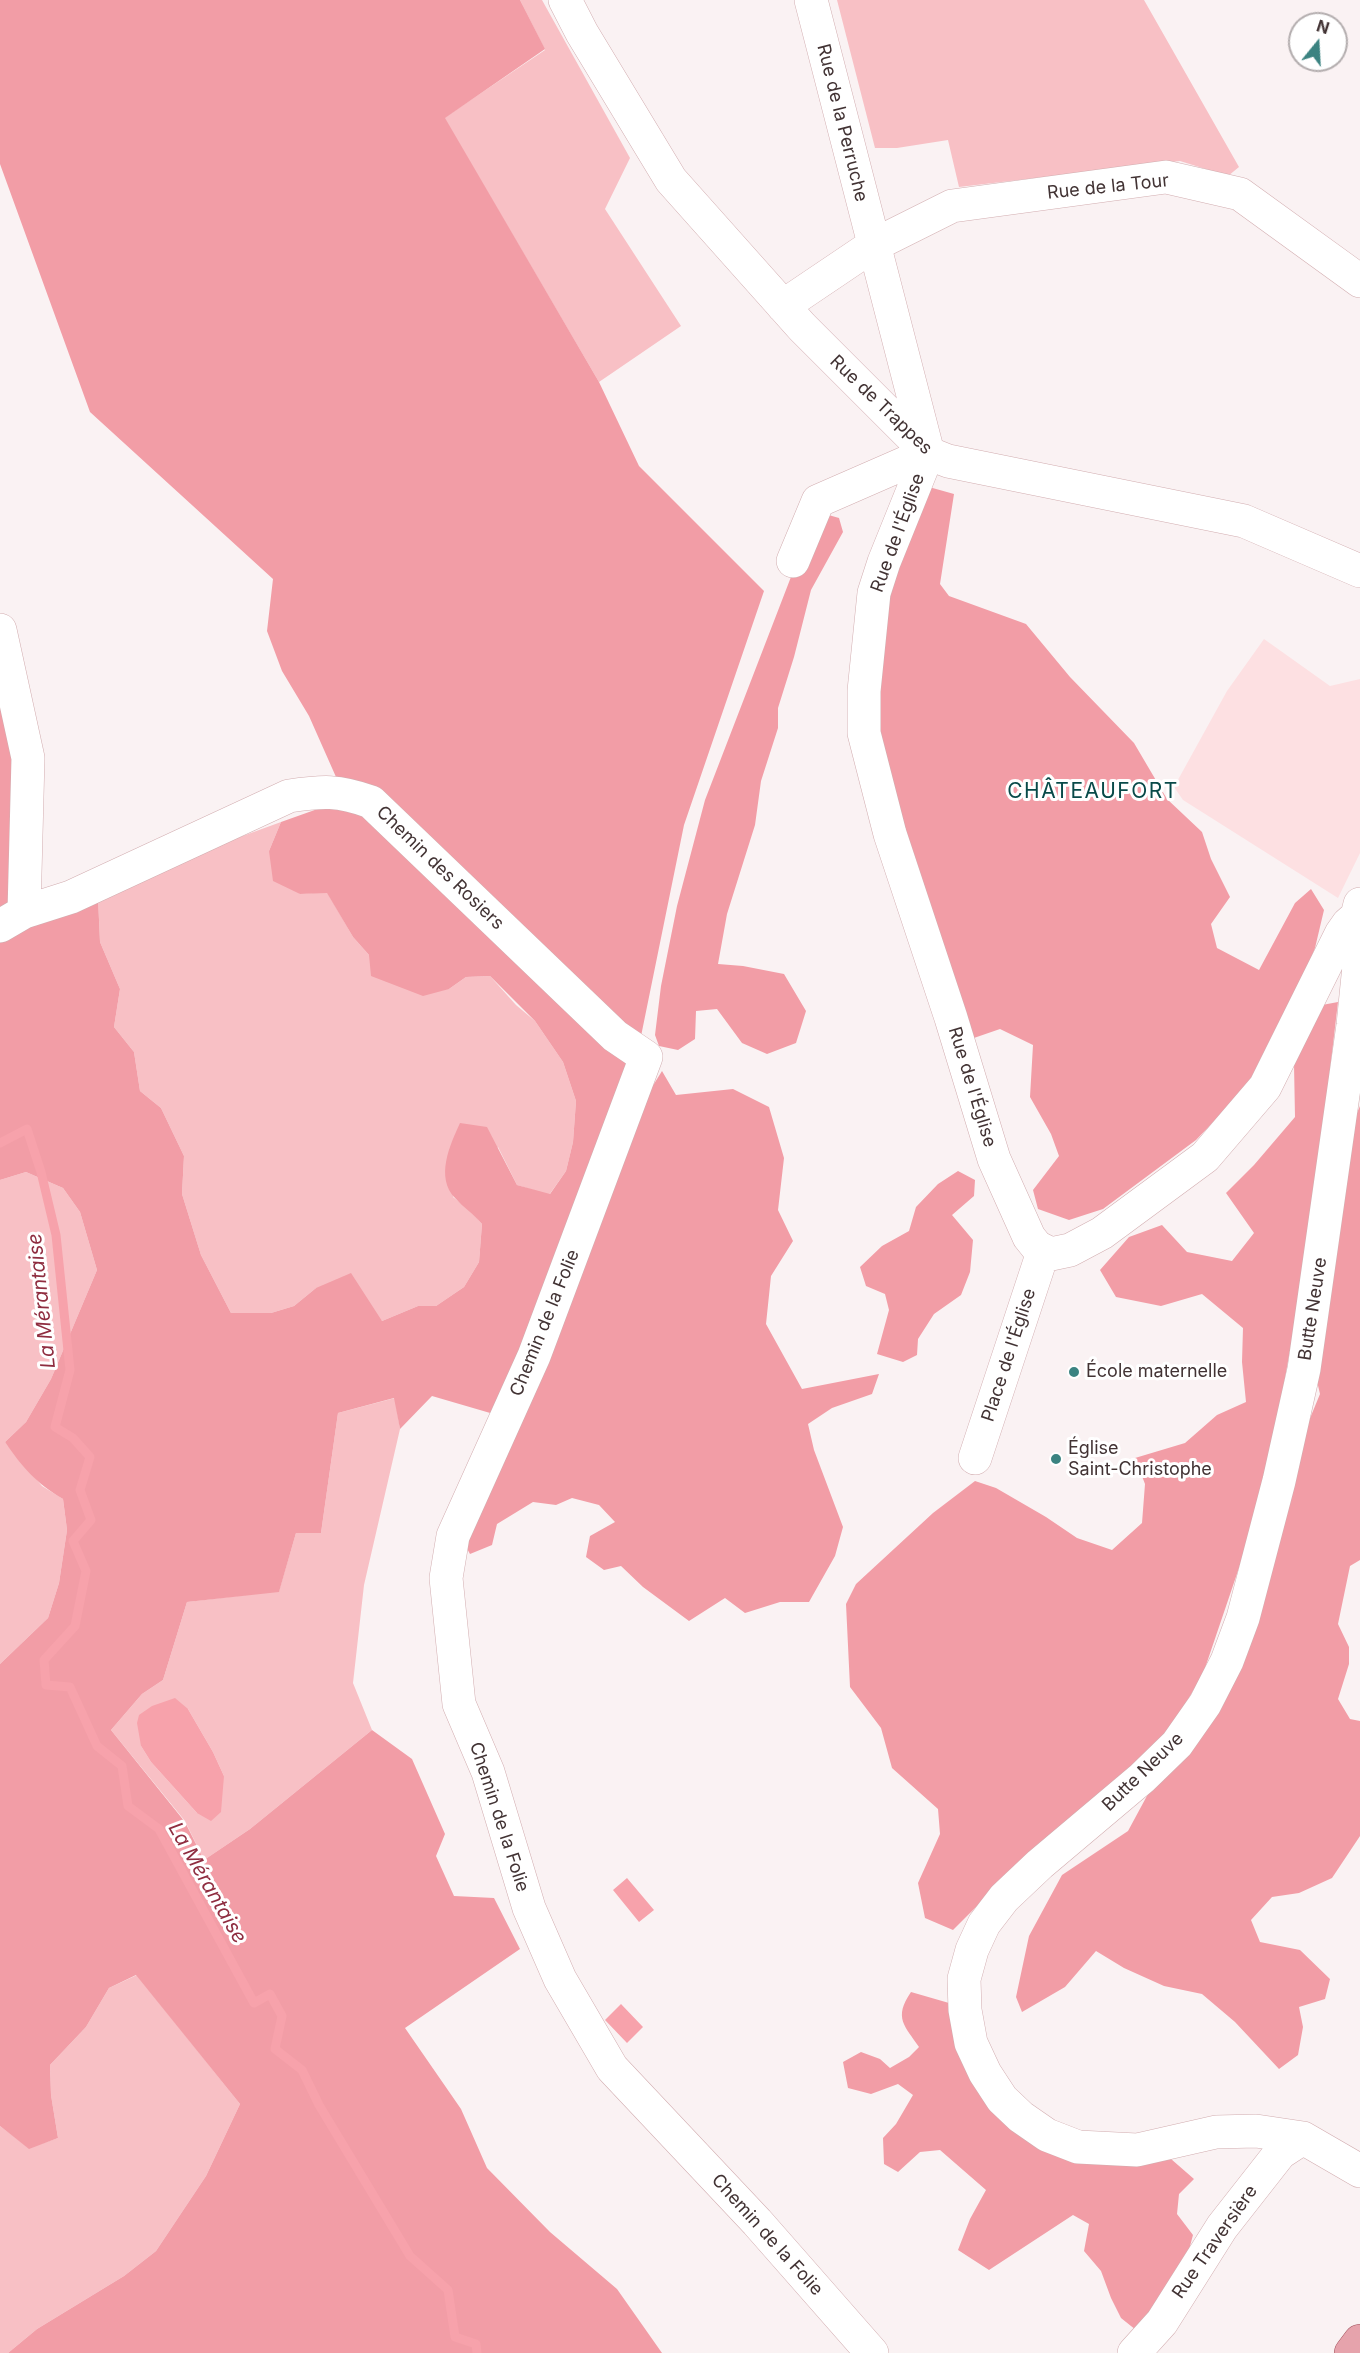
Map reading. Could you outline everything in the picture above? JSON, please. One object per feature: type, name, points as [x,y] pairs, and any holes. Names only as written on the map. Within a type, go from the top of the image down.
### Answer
[{"type":"main road","points":[[1351,2353],[1360,2341]]},
{"type":"street","name":"Rue de Trappes","points":[[566,0],[582,33],[671,180],[783,306],[928,453],[948,461],[1244,521],[1360,571]]},
{"type":"street","name":"Rue de la Perruche","points":[[811,0],[872,246]]},
{"type":"street","name":"Rue de la Tour","points":[[783,306],[872,246],[952,206],[1166,177],[1240,194],[1360,281]]},
{"type":"street","points":[[793,561],[818,501],[928,453],[872,246]]},
{"type":"street","name":"Rue de l'Église","points":[[928,453],[884,562],[874,593],[864,691],[864,733],[890,834],[951,1018],[994,1159],[1029,1237],[1043,1252]]},
{"type":"street","points":[[0,630],[28,758],[12,919]]},
{"type":"street","name":"Chemin des Rosiers","points":[[12,919],[71,897],[289,796],[316,792],[346,793],[371,802],[615,1036],[646,1058]]},
{"type":"street","points":[[1043,1252],[1060,1253],[1088,1241],[1205,1157],[1265,1087],[1341,934],[1359,910]]},
{"type":"street","name":"Butte Neuve","points":[[1359,910],[1359,966],[1352,1037],[1304,1369],[1279,1481],[1239,1629],[1227,1661],[1205,1704],[1177,1744],[1142,1778],[1040,1864],[1004,1898],[984,1924],[972,1950],[964,1979],[965,2010],[971,2043],[985,2073],[1002,2099],[1021,2117],[1047,2135],[1078,2147],[1137,2150],[1216,2132],[1256,2131],[1303,2138],[1360,2171]]},
{"type":"street","name":"Chemin de la Folie","points":[[646,1058],[534,1356],[453,1536],[446,1578],[459,1704],[488,1772],[529,1908],[560,1979],[612,2068],[757,2222],[872,2353]]},
{"type":"street","name":"Place de l'Église","points":[[975,1458],[1043,1252]]},
{"type":"street","name":"Rue Traversière","points":[[1134,2353],[1162,2322],[1221,2227],[1280,2153],[1303,2138]]},
{"type":"shaded area","points":[[0,0],[520,0],[545,49],[445,118],[599,382],[639,466],[764,591],[684,825],[639,1046],[340,786],[309,716],[282,671],[267,631],[273,579],[90,412],[0,164]]},
{"type":"shaded area","points":[[520,0],[542,0],[630,158],[605,209],[681,326],[599,382],[444,118],[545,50]]},
{"type":"shaded area","points":[[837,0],[1144,0],[1239,167],[1228,176],[1180,161],[959,187],[948,140],[897,148],[875,148]]},
{"type":"shaded area","points":[[929,487],[954,494],[940,584],[949,596],[1026,624],[1070,677],[1134,743],[1167,799],[1202,832],[1211,859],[1230,897],[1211,924],[1217,948],[1259,970],[1295,903],[1311,889],[1324,910],[1315,948],[1294,1006],[1250,1080],[1196,1140],[1103,1209],[1069,1220],[1038,1209],[1033,1190],[1059,1156],[1051,1134],[1030,1097],[1033,1045],[1000,1029],[971,1039],[876,739],[876,676],[896,559]]},
{"type":"shaded area","points":[[825,514],[839,518],[843,532],[811,590],[778,708],[778,728],[761,781],[755,825],[727,914],[718,964],[784,974],[806,1011],[796,1043],[767,1054],[742,1043],[717,1009],[696,1011],[695,1039],[678,1050],[659,1046],[655,1035],[661,986],[677,906],[705,800],[811,525]]},
{"type":"shaded area","points":[[1264,639],[1330,686],[1360,679],[1360,853],[1338,898],[1183,800],[1174,787],[1227,691]]},
{"type":"shaded area","points":[[0,697],[16,781],[24,898],[0,913]]},
{"type":"shaded area","points":[[340,801],[365,808],[635,1056],[497,1415],[432,1396],[400,1429],[394,1398],[338,1413],[321,1533],[296,1533],[279,1592],[187,1602],[163,1680],[142,1694],[111,1730],[185,1822],[204,1860],[250,1829],[372,1730],[412,1759],[445,1834],[436,1856],[454,1896],[494,1898],[520,1949],[405,2028],[461,2109],[487,2168],[550,2232],[617,2289],[662,2353],[8,2353],[37,2329],[124,2276],[156,2251],[206,2176],[240,2104],[136,1975],[109,1988],[86,2027],[50,2065],[51,2095],[58,2138],[29,2149],[0,2126],[0,1664],[48,1618],[59,1583],[67,1530],[63,1499],[31,1474],[5,1442],[26,1422],[51,1379],[97,1270],[80,1212],[63,1188],[26,1172],[0,1180],[0,938],[98,898],[100,942],[120,989],[114,1027],[134,1052],[140,1091],[161,1108],[184,1156],[182,1194],[201,1255],[231,1313],[271,1313],[294,1306],[316,1288],[351,1273],[382,1321],[418,1306],[436,1306],[464,1287],[479,1262],[482,1224],[455,1198],[446,1181],[446,1161],[460,1123],[487,1127],[517,1185],[550,1194],[566,1171],[573,1142],[576,1101],[563,1062],[535,1021],[490,976],[466,977],[449,989],[423,996],[371,976],[369,955],[353,937],[327,893],[300,894],[273,881],[269,851],[281,822]]},
{"type":"shaded area","points":[[281,822],[269,851],[300,894],[327,892],[353,937],[369,955],[449,989],[466,977],[490,976],[516,1005],[535,1021],[563,1062],[576,1101],[573,1142],[566,1171],[549,1195],[517,1185],[498,1147],[453,1197],[472,1212],[482,1224],[479,1262],[464,1287],[436,1306],[418,1306],[382,1321],[316,1288],[294,1306],[271,1313],[231,1313],[201,1255],[182,1194],[184,1156],[161,1108],[140,1091],[134,1052],[114,1027],[120,989],[100,942],[98,898],[218,845]]},
{"type":"shaded area","points":[[1338,1002],[1313,1214],[1274,1439],[1241,1562],[1203,1674],[1166,1737],[1004,1879],[953,1930],[925,1918],[918,1883],[940,1834],[938,1809],[892,1768],[881,1728],[850,1687],[846,1604],[856,1584],[933,1513],[975,1481],[996,1488],[1077,1538],[1112,1550],[1142,1523],[1145,1484],[1135,1458],[1185,1443],[1217,1415],[1246,1402],[1242,1362],[1243,1328],[1202,1294],[1161,1306],[1116,1297],[1100,1270],[1129,1237],[1162,1225],[1187,1252],[1232,1261],[1254,1233],[1226,1193],[1254,1165],[1295,1117],[1294,1064],[1322,1005]]},
{"type":"shaded area","points":[[662,1071],[676,1095],[733,1089],[769,1107],[784,1158],[778,1210],[793,1241],[771,1276],[766,1324],[802,1389],[879,1374],[872,1394],[832,1408],[808,1424],[814,1450],[843,1527],[835,1556],[809,1602],[780,1602],[745,1613],[725,1598],[689,1621],[643,1587],[621,1566],[604,1570],[586,1557],[590,1536],[615,1522],[599,1505],[572,1498],[556,1505],[533,1502],[497,1524],[492,1545],[470,1554],[460,1536],[639,1108]]},
{"type":"shaded area","points":[[1360,1106],[1360,1560],[1350,1566],[1338,1624],[1349,1647],[1349,1664],[1338,1699],[1350,1719],[1360,1721],[1360,1836],[1332,1878],[1299,1893],[1272,1897],[1251,1920],[1260,1942],[1300,1950],[1330,1979],[1325,1999],[1299,2007],[1303,2027],[1298,2055],[1279,2069],[1235,2022],[1202,1994],[1164,1986],[1124,1968],[1096,1951],[1065,1987],[1022,2012],[1016,1997],[1029,1936],[1062,1875],[1128,1831],[1155,1781],[1199,1730],[1320,1394],[1313,1364],[1353,1122]]},
{"type":"shaded area","points":[[958,1171],[975,1180],[974,1196],[952,1215],[973,1240],[970,1272],[961,1295],[934,1314],[918,1339],[917,1355],[903,1362],[877,1354],[889,1310],[885,1294],[866,1286],[860,1267],[882,1246],[909,1231],[916,1207],[938,1184]]},
{"type":"shaded area","points":[[26,1172],[63,1188],[80,1212],[97,1270],[51,1379],[26,1422],[5,1442],[42,1486],[63,1499],[67,1530],[59,1583],[48,1618],[0,1664],[0,1180]]},
{"type":"shaded area","points":[[395,1398],[400,1429],[364,1585],[353,1683],[372,1730],[250,1829],[204,1860],[185,1821],[111,1730],[142,1694],[163,1680],[187,1602],[279,1591],[296,1533],[321,1533],[338,1413]],"holes":[[[188,1709],[224,1776],[197,1813],[151,1762],[141,1746]]]},
{"type":"shaded area","points":[[175,1698],[188,1709],[224,1776],[221,1812],[211,1821],[197,1813],[151,1762],[141,1746],[137,1723],[139,1715],[152,1706]]},
{"type":"shaded area","points":[[627,1878],[654,1910],[639,1922],[613,1890]]},
{"type":"shaded area","points":[[137,1975],[240,2104],[206,2176],[156,2251],[124,2276],[37,2329],[8,2353],[0,2353],[0,2126],[29,2148],[58,2138],[51,2095],[50,2065],[86,2027],[109,1988]]},
{"type":"shaded area","points":[[911,1992],[949,2003],[1000,2110],[1163,2152],[1194,2179],[1179,2194],[1177,2214],[1193,2235],[1182,2276],[1136,2330],[1121,2318],[1101,2271],[1084,2251],[1089,2224],[1073,2215],[989,2270],[958,2250],[970,2219],[986,2190],[940,2150],[920,2152],[898,2172],[884,2164],[883,2138],[896,2124],[913,2095],[898,2084],[871,2094],[848,2088],[843,2062],[861,2052],[880,2059],[890,2068],[909,2057],[919,2047],[906,2027],[902,2015]]},
{"type":"shaded area","points":[[621,2004],[643,2027],[627,2043],[605,2020]]},
{"type":"waterway","name":"La Mérantaise","points":[[0,1143],[27,1129],[41,1172],[56,1235],[70,1370],[55,1427],[73,1438],[90,1457],[80,1490],[91,1520],[73,1541],[86,1571],[75,1626],[44,1660],[46,1685],[70,1687],[97,1746],[122,1766],[128,1806],[159,1829],[254,2003],[270,1994],[282,2016],[275,2049],[302,2070],[319,2105],[410,2256],[448,2290],[455,2337],[476,2344],[477,2353]]},
{"type":"place","name":"École maternelle","points":[[1074,1372]]},
{"type":"place","name":"Église Saint-Christophe","points":[[1056,1459]]},
{"type":"district","name":"CHÂTEAUFORT","points":[[1093,792]]}]
